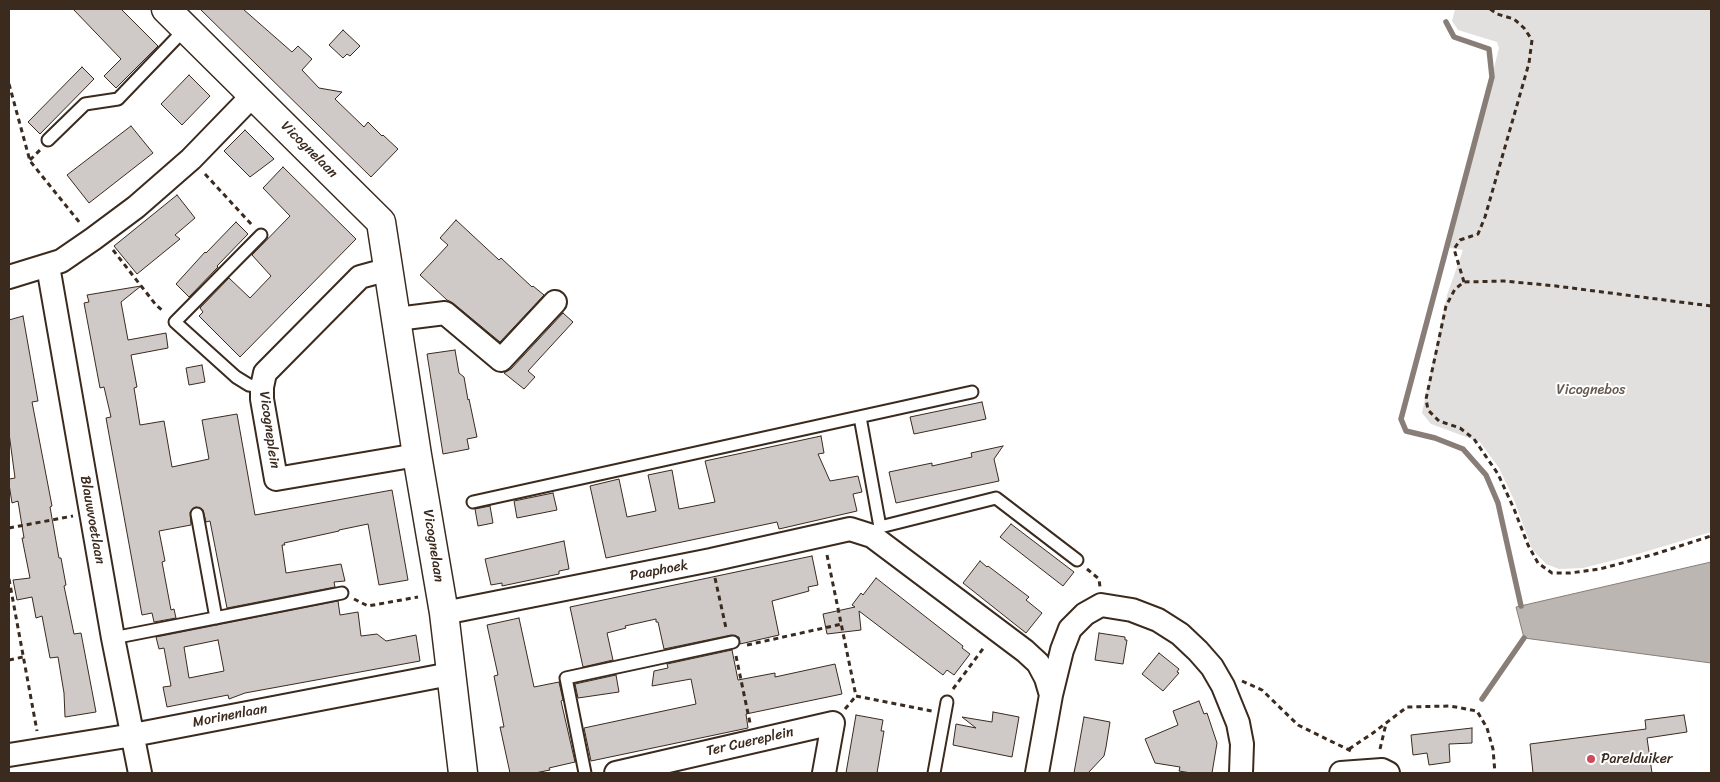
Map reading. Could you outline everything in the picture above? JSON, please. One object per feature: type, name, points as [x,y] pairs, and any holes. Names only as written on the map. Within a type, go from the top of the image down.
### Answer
[{"type":"street","name":"Vicognelaan","points":[[166,9],[254,94],[381,222],[442,603],[463,773]]},
{"type":"street","points":[[9,278],[61,261],[136,207],[191,159],[254,94]]},
{"type":"street","name":"Blauwvoetlaan","points":[[48,266],[113,638],[140,773]]},
{"type":"street","name":"Vicogneplein","points":[[389,269],[360,277],[265,373],[262,388],[276,479],[417,455]]},
{"type":"street","points":[[397,319],[446,313],[501,360],[555,302]]},
{"type":"street","name":"Paaphoek","points":[[442,603],[711,560],[850,529],[876,531],[1038,662],[1046,678],[1051,695]]},
{"type":"street","points":[[1037,773],[1051,695],[1062,650],[1070,629],[1085,614],[1101,605],[1132,610],[1158,620],[1198,650],[1212,667],[1226,692],[1238,723],[1242,744],[1241,773]]},
{"type":"street","name":"Morinenlaan","points":[[9,755],[133,734],[450,674]]},
{"type":"street","name":"Ter Cuereplein","points":[[616,773],[833,722],[824,773]]},
{"type":"street","points":[[1341,773],[1381,772]]},
{"type":"lane","points":[[48,140],[85,104],[118,99],[186,28]]},
{"type":"lane","points":[[261,235],[175,322],[236,377],[249,385],[262,388]]},
{"type":"lane","points":[[473,502],[972,392]]},
{"type":"lane","points":[[860,417],[876,531]]},
{"type":"lane","name":"Paaphoek","points":[[876,531],[996,498],[1077,560]]},
{"type":"lane","points":[[198,514],[216,618]]},
{"type":"lane","points":[[113,638],[342,593]]},
{"type":"lane","points":[[585,773],[566,678],[732,644]]},
{"type":"lane","points":[[934,773],[946,708]]},
{"type":"path","points":[[1464,282],[1454,249],[1460,240],[1478,234],[1485,217],[1529,63],[1532,40],[1524,28],[1514,19],[1497,14],[1490,9]]},
{"type":"path","points":[[9,84],[30,160],[156,305],[175,322]]},
{"type":"path","points":[[191,159],[261,235]]},
{"type":"path","points":[[1711,306],[1556,286],[1504,281],[1464,282],[1454,289],[1446,306],[1426,399],[1428,410],[1439,421],[1460,428],[1474,439],[1498,474],[1528,545],[1538,563],[1552,573],[1600,569],[1656,554],[1711,536]]},
{"type":"path","points":[[9,528],[91,512]]},
{"type":"path","points":[[823,536],[856,696],[946,708],[948,696],[997,630]]},
{"type":"path","points":[[711,560],[754,741]]},
{"type":"path","points":[[1077,560],[1099,579],[1101,605]]},
{"type":"path","points":[[9,579],[40,750]]},
{"type":"path","points":[[342,593],[368,606],[442,603]]},
{"type":"path","points":[[732,644],[842,624]]},
{"type":"path","points":[[9,660],[23,657]]},
{"type":"path","points":[[1212,667],[1262,690],[1298,725],[1348,749],[1381,772],[1386,724]]},
{"type":"path","points":[[1348,749],[1386,724],[1407,707],[1450,706],[1477,711],[1487,728],[1496,773]]},
{"type":"green space","name":"Vicognebos","points":[[1455,9],[1711,9],[1711,532],[1583,568],[1559,569],[1546,564],[1532,549],[1514,500],[1499,468],[1480,442],[1431,424],[1422,413],[1447,295],[1463,250],[1449,248],[1499,48],[1497,42],[1458,30],[1452,21]]},
{"type":"shaded area","points":[[1711,562],[1711,663],[1524,638],[1516,607]]},
{"type":"building","points":[[73,9],[121,9],[158,46],[116,88],[104,76],[121,59]]},
{"type":"building","points":[[200,9],[243,9],[292,52],[298,46],[312,59],[302,70],[319,88],[342,92],[335,99],[364,127],[368,122],[398,149],[371,177]]},
{"type":"building","points":[[343,30],[360,46],[350,56],[347,54],[343,58],[329,45]]},
{"type":"building","points":[[82,67],[94,79],[40,134],[28,122]]},
{"type":"building","points":[[189,75],[210,96],[182,125],[161,104]]},
{"type":"building","points":[[131,126],[153,153],[89,203],[67,175]]},
{"type":"building","points":[[245,130],[274,159],[250,177],[224,151]]},
{"type":"building","points":[[283,167],[356,239],[240,357],[199,316],[203,312],[200,308],[229,278],[250,298],[271,276],[252,255],[290,216],[263,188]]},
{"type":"building","points":[[177,195],[195,218],[175,235],[180,239],[137,274],[114,246]]},
{"type":"building","points":[[456,220],[499,260],[501,258],[532,287],[544,295],[500,342],[447,300],[420,275],[448,245],[440,238]]},
{"type":"building","points":[[236,222],[248,234],[189,297],[176,284]]},
{"type":"building","points":[[141,286],[121,302],[128,340],[166,333],[168,348],[131,355],[137,387],[134,388],[140,425],[164,421],[172,467],[209,459],[202,420],[237,414],[255,515],[392,490],[408,580],[379,585],[368,524],[282,545],[286,573],[341,564],[345,581],[334,582],[335,587],[227,608],[210,521],[206,522],[203,510],[196,507],[190,512],[191,525],[159,531],[165,561],[162,562],[171,610],[174,609],[176,618],[154,622],[152,613],[142,615],[106,418],[111,417],[104,387],[100,388],[84,303],[89,302],[87,295]]},
{"type":"building","points":[[563,313],[573,322],[528,371],[535,377],[524,389],[504,373],[511,369]]},
{"type":"building","points":[[23,316],[38,401],[32,402],[52,506],[50,507],[59,558],[61,558],[66,585],[64,586],[74,634],[81,633],[96,712],[65,717],[64,693],[58,657],[50,658],[42,616],[36,618],[32,597],[17,600],[13,580],[30,578],[22,538],[24,538],[18,501],[12,503],[9,484],[9,479],[15,478],[9,433],[9,320]]},
{"type":"building","points":[[455,350],[459,373],[464,377],[477,437],[467,439],[469,449],[443,454],[427,354]]},
{"type":"building","points":[[202,365],[205,382],[189,385],[186,368]]},
{"type":"building","points":[[982,402],[986,419],[914,434],[910,417]]},
{"type":"building","points":[[821,436],[824,453],[818,454],[830,481],[858,476],[862,492],[853,494],[857,511],[779,529],[777,522],[606,558],[590,486],[619,479],[627,517],[656,511],[648,475],[672,470],[679,509],[715,502],[705,461]]},
{"type":"building","points":[[1003,446],[994,459],[999,481],[896,503],[889,472],[932,463],[932,466],[972,457],[971,453]]},
{"type":"building","points":[[553,493],[557,510],[517,518],[514,501]]},
{"type":"building","points":[[490,506],[493,523],[478,526],[475,509]]},
{"type":"building","points":[[1011,524],[1074,572],[1063,586],[1000,537]]},
{"type":"building","points":[[564,541],[569,569],[559,571],[559,574],[502,586],[502,583],[491,585],[485,559]]},
{"type":"building","points":[[812,556],[818,585],[808,587],[809,591],[772,601],[779,635],[740,644],[739,637],[731,635],[664,649],[656,619],[625,626],[626,628],[607,633],[613,660],[583,667],[570,607]]},
{"type":"building","points":[[980,561],[1029,597],[1026,600],[1042,613],[1026,633],[963,583]]},
{"type":"building","points":[[876,578],[963,646],[962,648],[970,654],[954,675],[947,670],[943,675],[859,611],[861,630],[827,634],[823,614],[855,607],[852,605],[861,593],[863,595]]},
{"type":"building","points":[[338,601],[340,615],[358,612],[361,636],[377,634],[386,641],[416,635],[420,661],[245,693],[229,699],[228,695],[167,707],[163,687],[171,686],[164,648],[159,649],[156,637]],"holes":[[[218,640],[224,671],[189,678],[184,647]]]},
{"type":"building","points":[[519,618],[534,687],[559,682],[563,700],[561,701],[575,762],[535,773],[510,773],[500,727],[504,727],[494,676],[498,675],[487,625]]},
{"type":"building","points":[[1099,633],[1125,637],[1125,640],[1127,640],[1123,664],[1095,660]]},
{"type":"building","points":[[732,650],[738,680],[775,673],[775,677],[835,664],[842,694],[746,714],[748,728],[591,761],[584,728],[696,704],[691,679],[652,686],[654,671],[668,668],[667,664]]},
{"type":"building","points":[[1159,653],[1179,669],[1177,672],[1179,673],[1163,691],[1142,674]]},
{"type":"building","points":[[616,675],[619,692],[578,698],[575,684]]},
{"type":"building","points":[[1199,701],[1204,714],[1207,713],[1217,743],[1212,773],[1179,771],[1180,767],[1155,763],[1145,739],[1178,725],[1173,711]]},
{"type":"building","points":[[993,712],[1019,717],[1012,757],[953,745],[956,724],[976,728],[962,717],[992,722]]},
{"type":"building","points":[[856,715],[883,720],[881,731],[884,731],[877,773],[846,773]]},
{"type":"building","name":"Parelduiker","points":[[1684,715],[1687,732],[1647,738],[1652,773],[1533,773],[1530,744],[1646,729],[1645,720]]},
{"type":"building","points":[[1084,717],[1110,722],[1106,747],[1104,756],[1088,773],[1074,773]]},
{"type":"building","points":[[1472,728],[1472,743],[1449,744],[1450,762],[1429,765],[1427,753],[1413,755],[1411,735]]},
{"type":"waterway","points":[[1446,22],[1454,37],[1489,49],[1492,77],[1401,419],[1406,431],[1435,438],[1463,449],[1486,475],[1498,503],[1521,606]]},
{"type":"waterway","points":[[1482,699],[1524,638]]},
{"type":"place","name":"Parelduiker","points":[[1591,759]]}]
